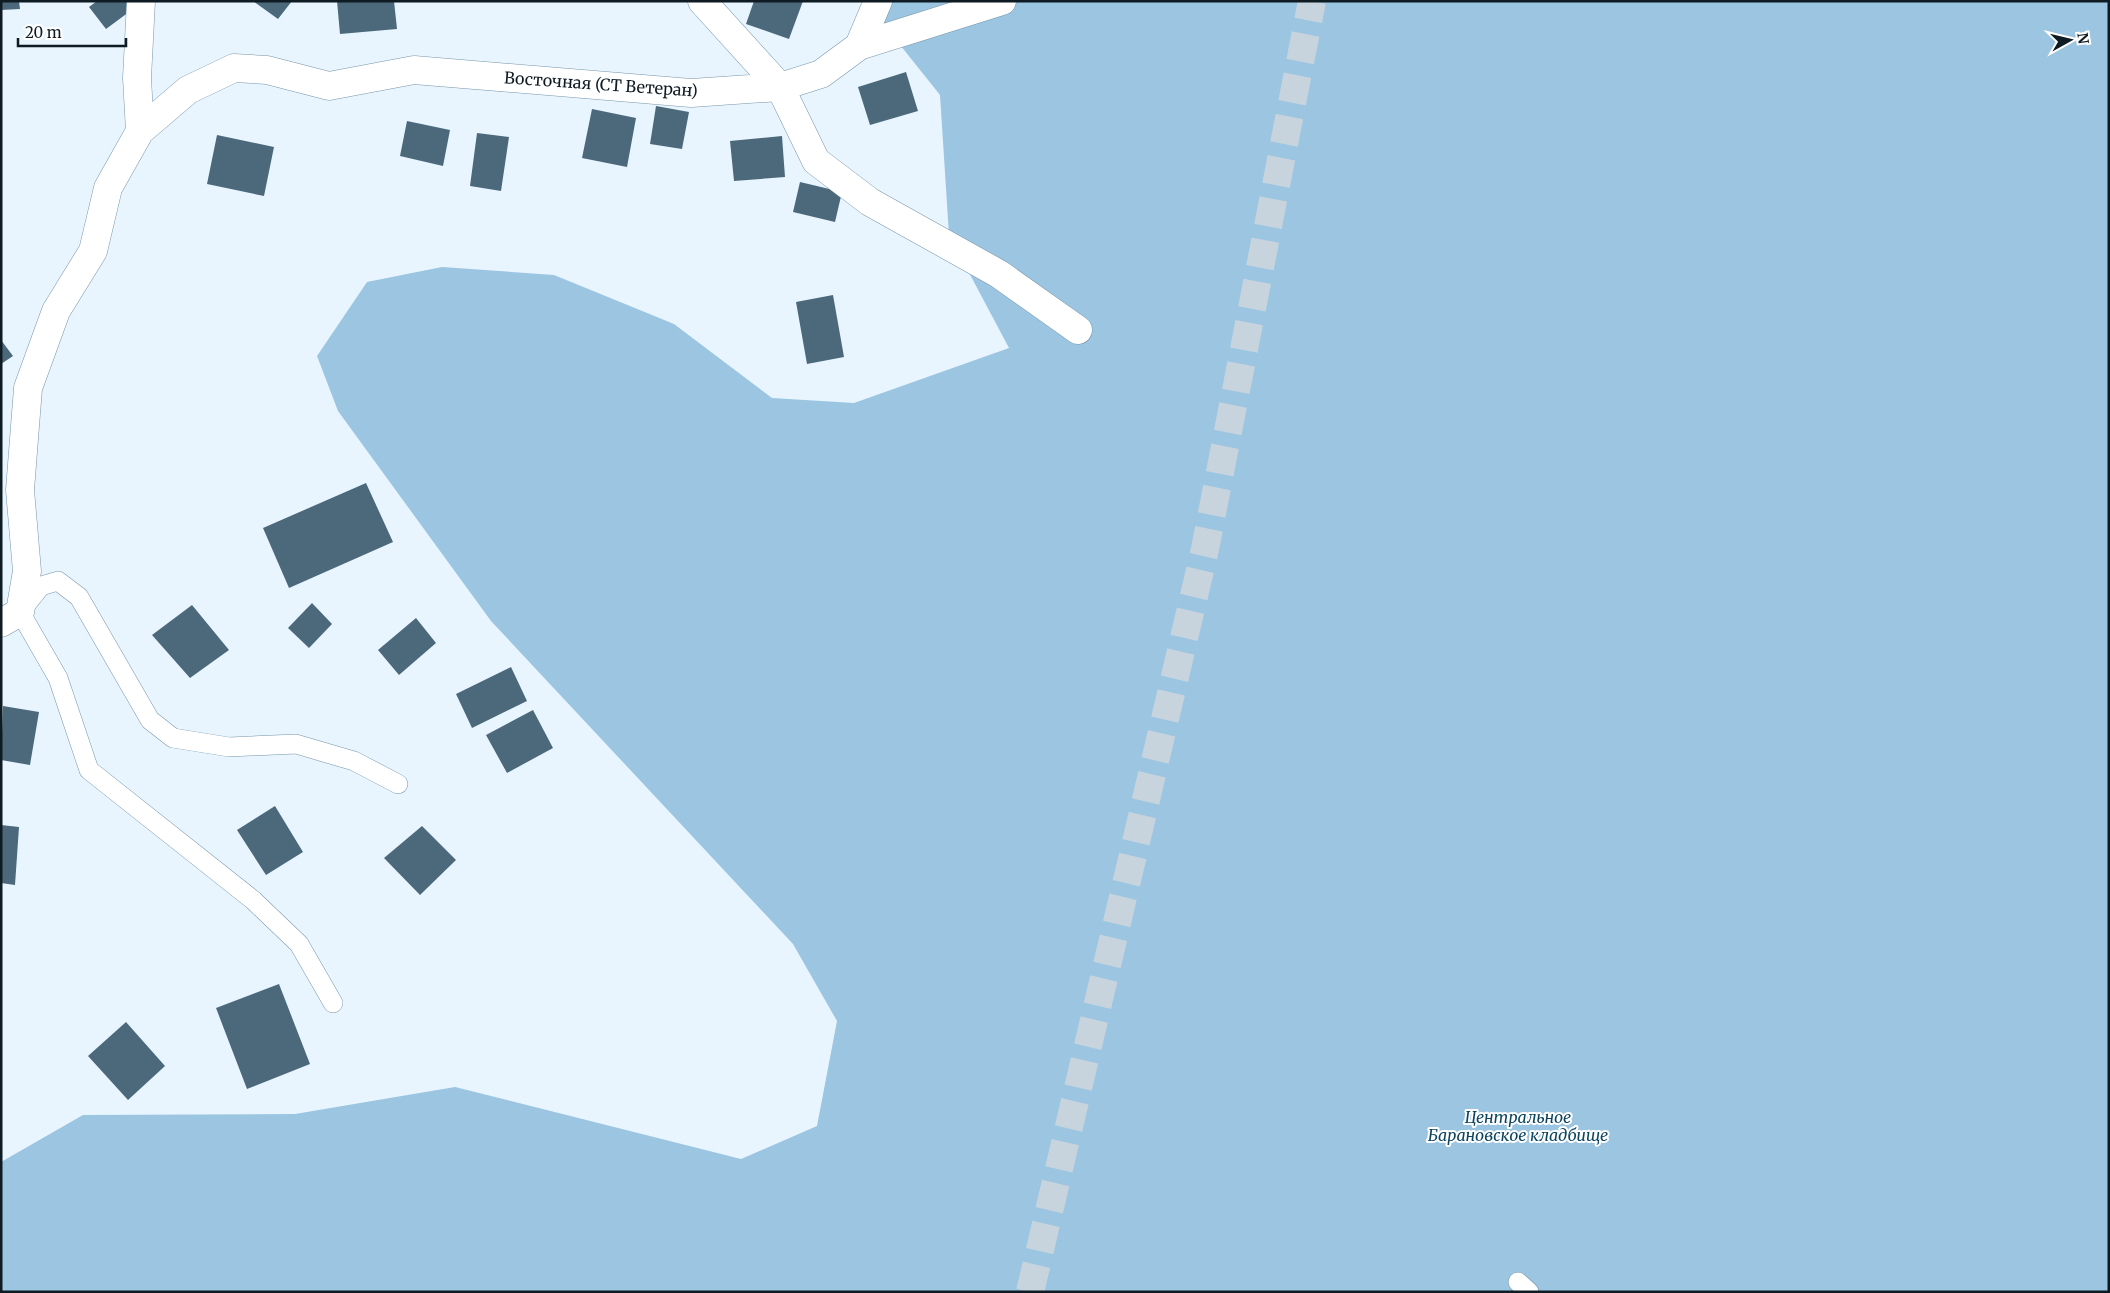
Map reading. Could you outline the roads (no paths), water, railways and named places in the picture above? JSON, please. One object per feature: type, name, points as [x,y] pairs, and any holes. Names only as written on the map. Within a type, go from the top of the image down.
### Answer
[{"type":"street","points":[[10,617],[27,571],[11,485],[28,388],[56,311],[93,251],[108,188],[140,130],[137,78],[141,1]]},
{"type":"street","points":[[702,1],[780,87],[816,161],[870,202],[999,274],[1078,330]]},
{"type":"street","points":[[859,46],[878,1]]},
{"type":"street","points":[[859,46],[1002,1]]},
{"type":"street","name":"Восточная (СТ Ветеран)","points":[[140,130],[188,90],[234,68],[267,70],[329,86],[414,70],[691,93],[780,87],[821,74],[859,46]]},
{"type":"lane","points":[[333,1003],[299,944],[254,900],[89,770],[58,678],[10,617],[41,586],[58,582],[79,597],[150,720],[173,738],[229,747],[296,744],[354,761],[398,784]]},
{"type":"tunnel","points":[[1030,1292],[1205,549],[1312,1]]},
{"type":"park label","name":"Центральное Барановское кладбище","points":[[1518,1126]]}]
